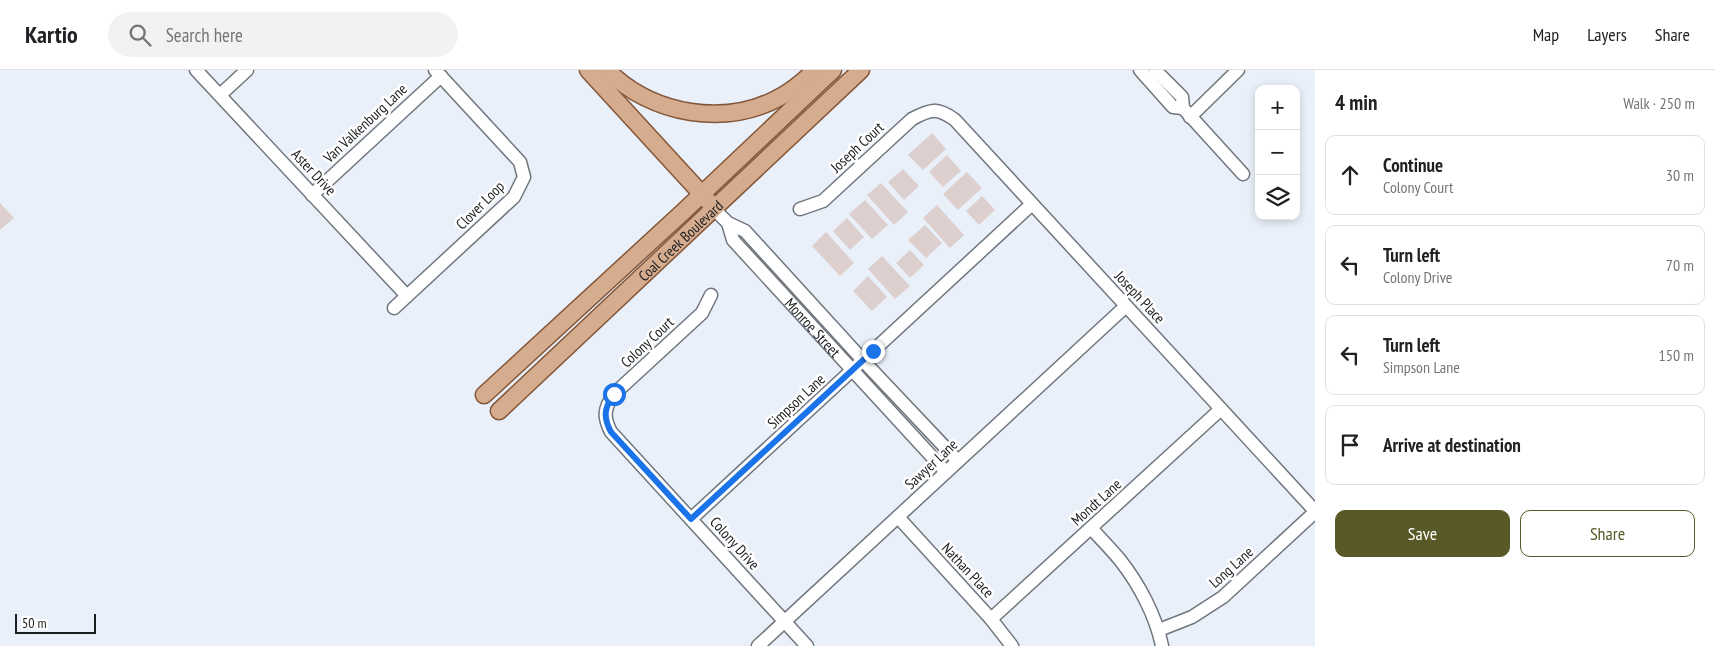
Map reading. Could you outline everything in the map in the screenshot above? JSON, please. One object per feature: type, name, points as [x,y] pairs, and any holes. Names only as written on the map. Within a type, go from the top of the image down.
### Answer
[{"type":"main road","name":"Monroe Street","points":[[588,70],[713,208]]},
{"type":"main road","points":[[607,70],[640,95],[670,108],[703,115],[727,113],[756,107],[781,96],[804,81],[815,70]]},
{"type":"main road","name":"Coal Creek Boulevard","points":[[484,395],[833,70]]},
{"type":"main road","name":"Coal Creek Boulevard","points":[[499,411],[861,70]]},
{"type":"street","name":"Aster Drive","points":[[196,70],[407,296]]},
{"type":"street","points":[[220,95],[247,70]]},
{"type":"street","points":[[1140,70],[1173,107],[1187,112]]},
{"type":"street","points":[[1155,70],[1182,97],[1187,112],[1243,174]]},
{"type":"street","points":[[1187,112],[1238,70]]},
{"type":"street","name":"Van Valkenburg Lane","points":[[312,195],[438,73]]},
{"type":"street","name":"Clover Loop","points":[[394,308],[514,197],[524,177],[520,162],[438,73]]},
{"type":"street","name":"Joseph Place","points":[[936,110],[946,113],[955,120],[1315,512]]},
{"type":"street","name":"Joseph Court","points":[[800,208],[824,201],[912,119],[926,112],[936,110]]},
{"type":"street","name":"Simpson Lane","points":[[691,519],[1032,204]]},
{"type":"street","name":"Monroe Street","points":[[713,208],[728,223],[745,231],[863,361],[958,461]]},
{"type":"street","name":"Monroe Street","points":[[728,223],[733,240],[946,472]]},
{"type":"street","name":"Colony Court","points":[[604,413],[614,394],[702,313],[711,295]]},
{"type":"street","name":"Sawyer Lane","points":[[758,646],[1126,306]]},
{"type":"street","name":"Mondt Lane","points":[[992,619],[1222,409]]},
{"type":"street","name":"Colony Drive","points":[[604,413],[611,432],[807,646]]},
{"type":"street","name":"Long Lane","points":[[1158,630],[1192,618],[1217,601],[1315,512]]},
{"type":"street","name":"Nathan Place","points":[[898,517],[992,619],[1012,646]]},
{"type":"street","points":[[1091,528],[1120,560],[1138,588],[1158,630],[1162,646]]},
{"type":"building","points":[[932,133],[946,149],[923,170],[908,155]]},
{"type":"building","points":[[947,155],[961,171],[943,187],[929,172]]},
{"type":"building","points":[[903,169],[919,186],[904,200],[888,182]]},
{"type":"building","points":[[967,172],[982,188],[958,210],[943,194]]},
{"type":"building","points":[[881,183],[908,212],[894,225],[867,195]]},
{"type":"building","points":[[982,196],[995,210],[979,225],[966,211]]},
{"type":"building","points":[[865,200],[888,225],[872,239],[849,214]]},
{"type":"building","points":[[0,203],[14,218],[0,230]]},
{"type":"building","points":[[937,205],[964,235],[950,248],[923,218]]},
{"type":"building","points":[[847,218],[864,237],[850,250],[833,231]]},
{"type":"building","points":[[925,225],[942,243],[926,258],[908,240]]},
{"type":"building","points":[[826,232],[854,263],[840,276],[812,246]]},
{"type":"building","points":[[910,250],[924,265],[910,278],[896,263]]},
{"type":"building","points":[[882,256],[910,286],[895,299],[868,269]]},
{"type":"building","points":[[868,276],[887,297],[872,311],[853,291]]},
{"type":"route","points":[[614,394],[604,413],[611,432],[691,519],[873,351]]}]
